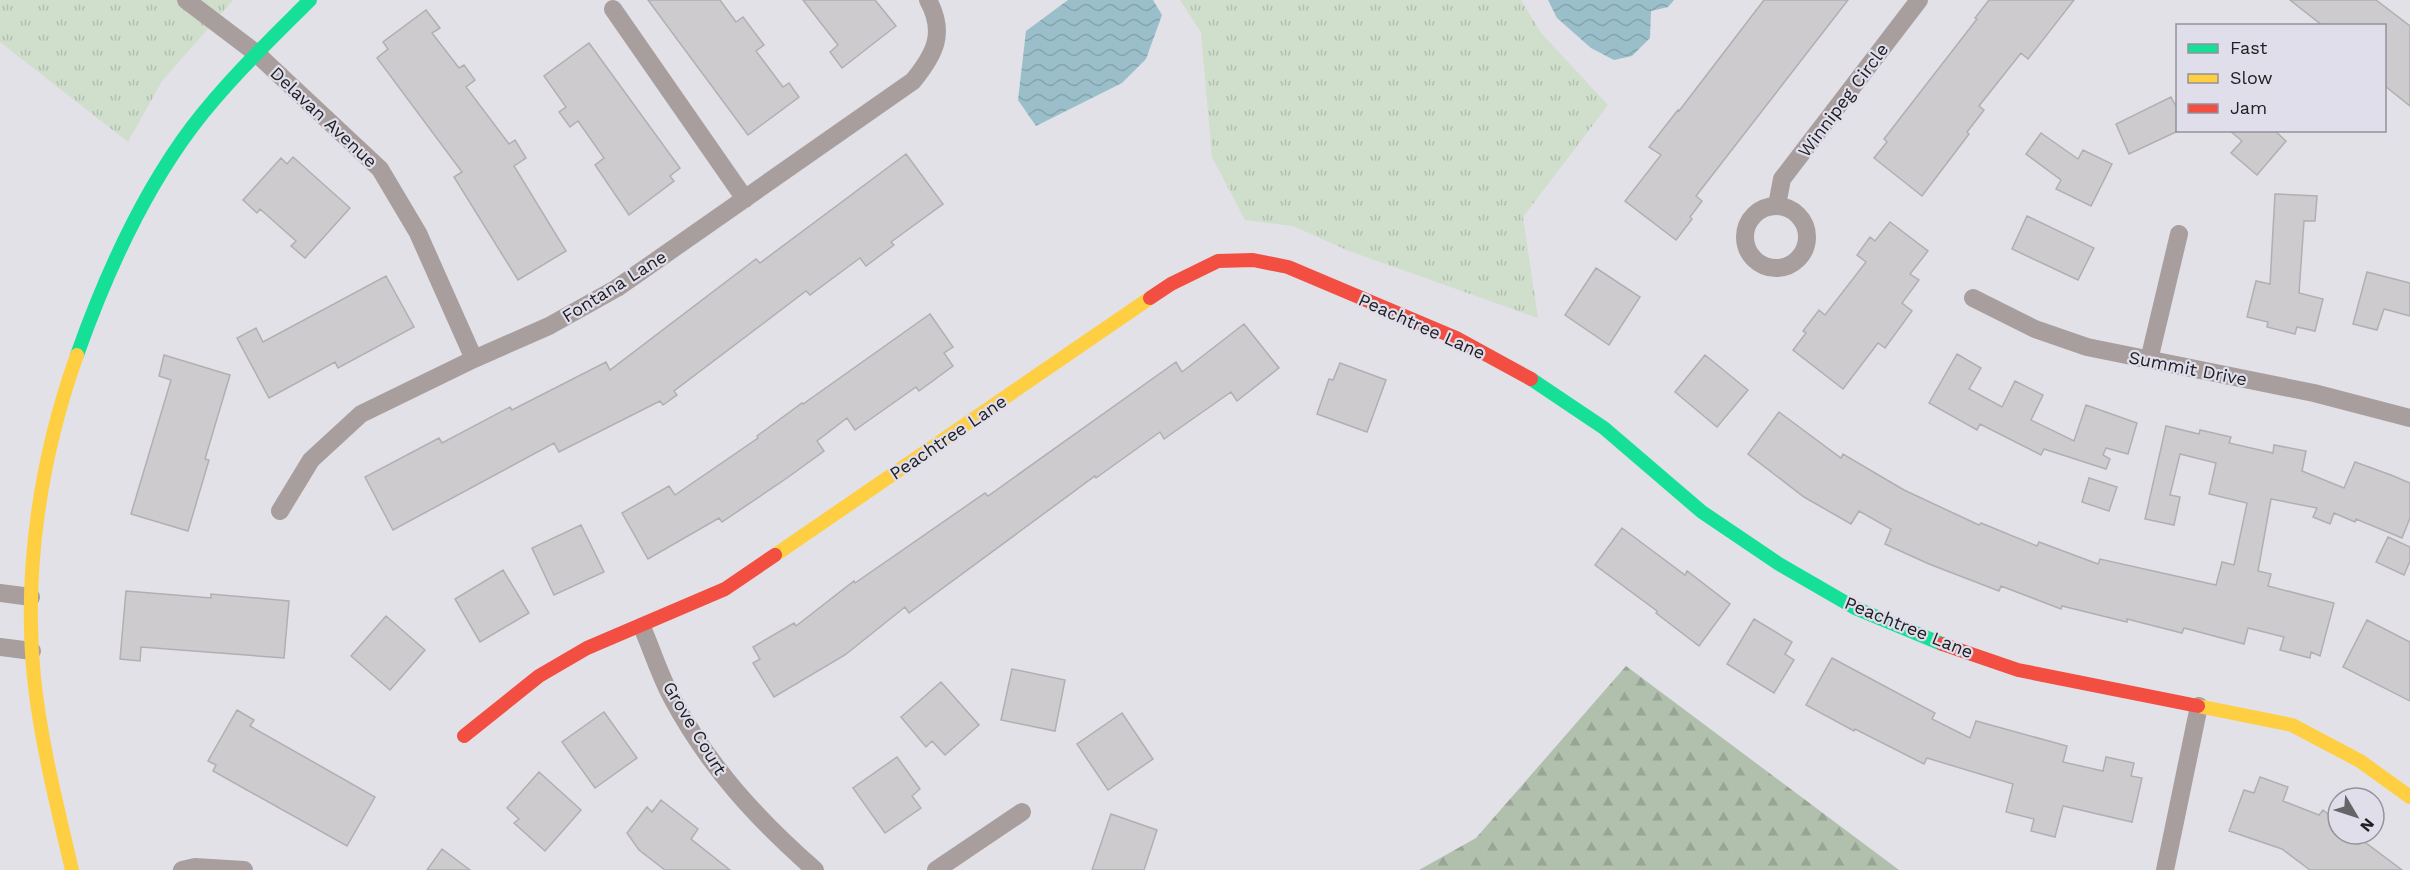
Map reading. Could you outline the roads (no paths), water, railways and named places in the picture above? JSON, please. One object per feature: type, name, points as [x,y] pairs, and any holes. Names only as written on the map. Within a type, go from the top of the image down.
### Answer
[{"type":"street","name":"Delavan Avenue","points":[[186,0],[256,53],[380,169],[417,233],[474,359]]},
{"type":"street","points":[[72,870],[48,767],[32,651],[31,597],[39,507],[60,408],[93,307],[140,210],[190,129],[256,53],[310,0]]},
{"type":"street","name":"Fontana Lane","points":[[280,511],[311,460],[361,414],[474,359],[549,326],[617,288],[914,81],[931,60],[937,40],[937,16],[928,0]]},
{"type":"street","name":"Winnipeg Circle","points":[[1777,204],[1782,178],[1919,0]]},
{"type":"street","points":[[613,9],[745,199]]},
{"type":"street","points":[[2149,360],[2180,234]]},
{"type":"street","name":"Peachtree Lane","points":[[464,736],[539,676],[587,648],[642,627],[725,589],[1171,284],[1218,261],[1253,260],[1288,267],[1445,334],[1528,377],[1604,428],[1702,512],[1779,564],[1855,608],[1935,642],[2018,670],[2292,725],[2360,761],[2410,797]]},
{"type":"street","name":"Summit Drive","points":[[1973,298],[2036,329],[2087,347],[2313,393],[2410,418]]},
{"type":"street","points":[[0,593],[31,597]]},
{"type":"street","name":"Grove Court","points":[[642,627],[672,698],[716,769],[769,829],[815,870]]},
{"type":"street","points":[[0,647],[32,651]]},
{"type":"street","points":[[2165,870],[2199,706]]},
{"type":"street","points":[[936,870],[1022,812]]},
{"type":"street","points":[[182,870],[195,867],[244,870]]},
{"type":"water","points":[[1068,0],[1153,0],[1162,15],[1146,59],[1122,83],[1036,126],[1018,100],[1026,31]]},
{"type":"water","points":[[1548,0],[1674,0],[1668,7],[1651,11],[1650,38],[1632,56],[1614,60],[1591,48],[1557,18]]}]
